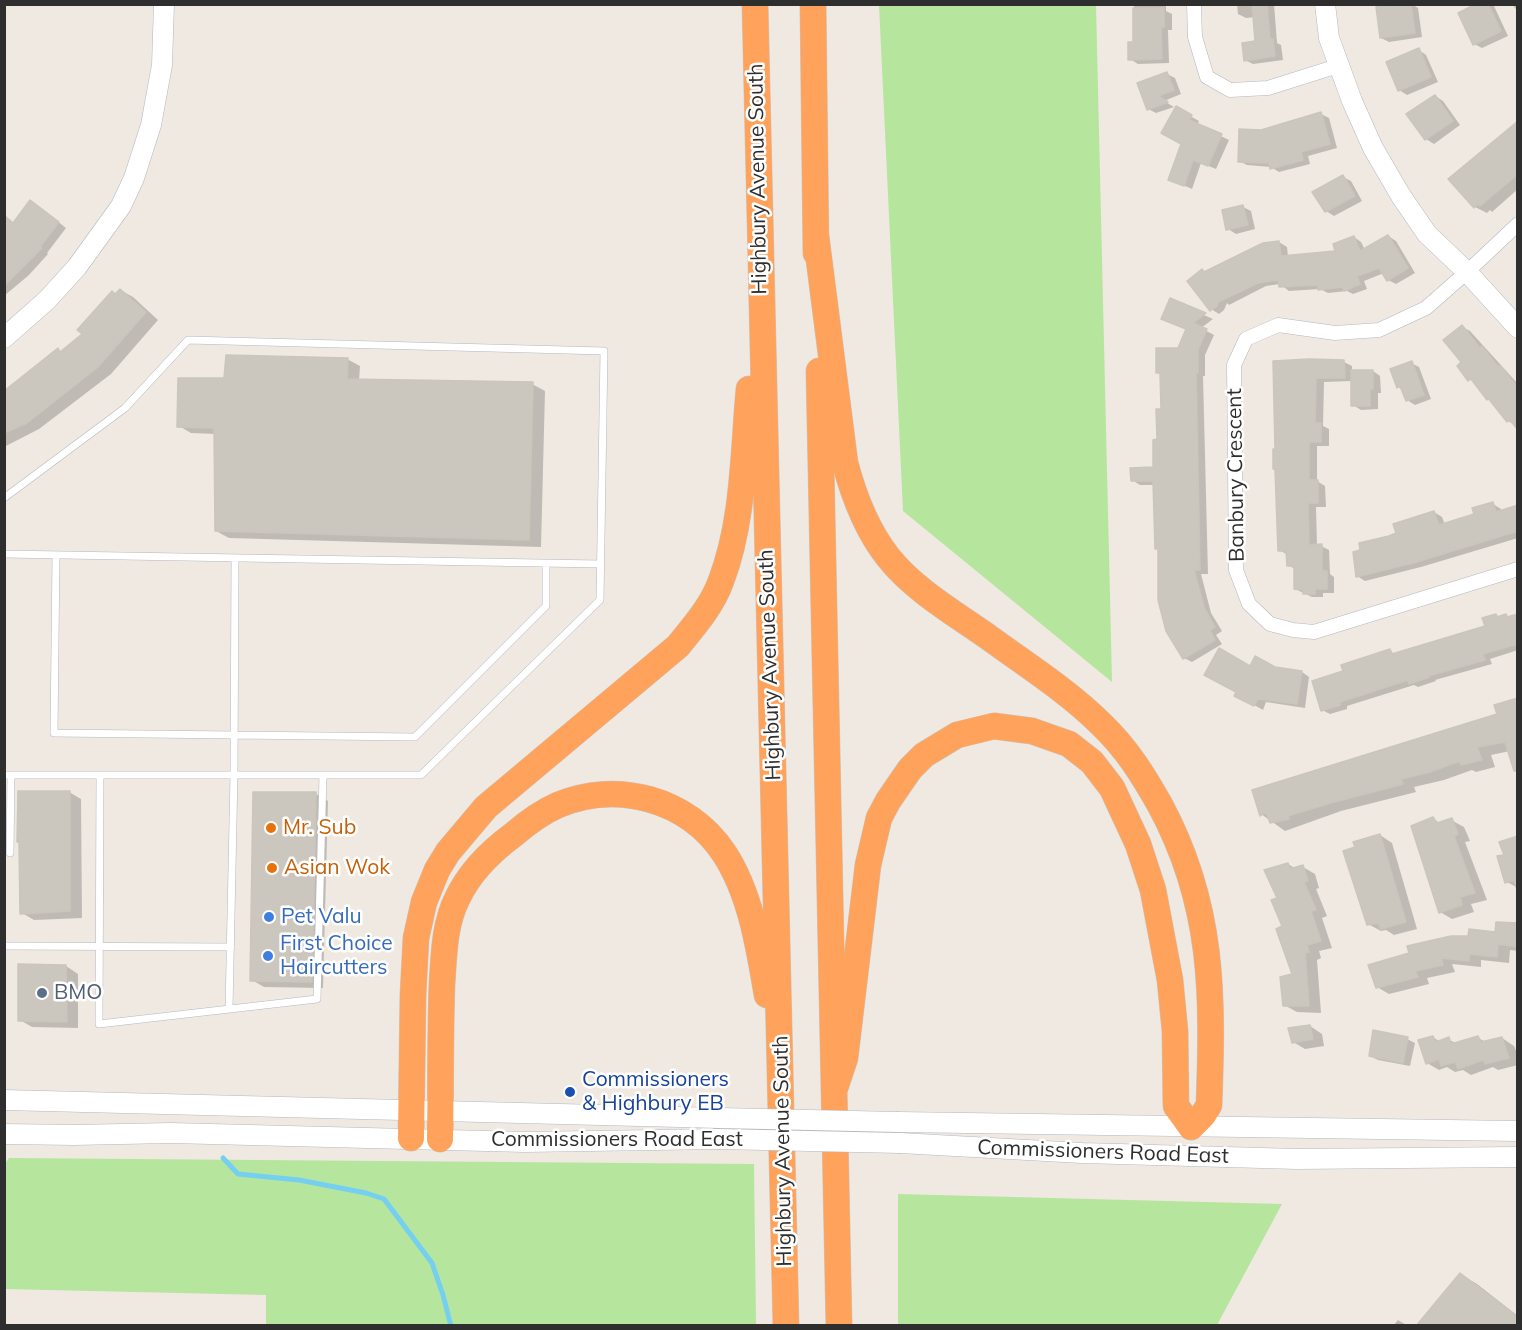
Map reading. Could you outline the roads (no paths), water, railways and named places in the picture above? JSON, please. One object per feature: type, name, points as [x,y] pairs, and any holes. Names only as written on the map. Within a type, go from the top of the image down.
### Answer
[{"type":"highway","name":"Highbury Avenue South","points":[[755,4],[759,257],[782,1092],[786,1326]]},
{"type":"highway","points":[[813,4],[838,1326]]},
{"type":"highway","points":[[816,236],[845,463],[852,491],[872,535],[889,559],[917,585],[1058,687],[1102,725],[1140,769],[1173,829],[1194,882],[1210,977],[1212,1025],[1209,1105],[1191,1127],[1176,1106],[1175,1031],[1170,980],[1153,890],[1138,844],[1112,788],[1092,762],[1069,744],[1032,731],[1004,726],[975,729],[957,735],[924,755],[910,769],[879,818],[868,865],[845,1058],[835,1088]]},
{"type":"highway","points":[[411,1138],[416,938],[430,886],[448,852],[486,807],[678,646],[702,616],[721,583],[732,546],[739,508],[759,257]]},
{"type":"highway","points":[[440,1139],[441,1006],[444,954],[449,919],[456,900],[473,871],[501,844],[540,814],[560,804],[610,793],[636,795],[677,809],[695,821],[723,851],[737,876],[752,922],[763,970],[782,1092]]},
{"type":"main road","points":[[4,338],[47,300],[77,267],[121,206],[130,188],[151,125],[162,65],[164,4]]},
{"type":"main road","points":[[1325,4],[1329,38],[1341,65],[1352,100],[1373,148],[1401,196],[1427,234],[1467,272],[1518,327]]},
{"type":"main road","name":"Commissioners Road East","points":[[4,1101],[898,1122],[1518,1131]]},
{"type":"main road","points":[[1191,1127],[1191,1156]]},
{"type":"main road","name":"Commissioners Road East","points":[[4,1134],[171,1133],[525,1142],[719,1139],[900,1143],[1082,1153],[1298,1159],[1518,1158]]},
{"type":"street","points":[[1194,4],[1195,37],[1207,76],[1230,90],[1268,88],[1341,65]]},
{"type":"street","name":"Banbury Crescent","points":[[1518,224],[1426,308],[1379,330],[1335,333],[1278,325],[1246,339],[1234,366],[1236,570],[1249,604],[1270,624],[1314,632],[1518,569]]},
{"type":"lane","points":[[4,498],[125,408],[188,340],[604,351],[600,600],[421,776],[8,775],[10,853]]},
{"type":"lane","points":[[4,554],[600,564]]},
{"type":"lane","points":[[56,555],[54,733],[415,737],[546,606],[546,564]]},
{"type":"lane","points":[[229,1009],[234,775],[235,559]]},
{"type":"lane","points":[[100,775],[99,1024],[316,999],[323,775]]},
{"type":"lane","points":[[4,946],[231,947]]},
{"type":"waterway","points":[[223,1158],[238,1174],[299,1180],[366,1193],[384,1199],[432,1263],[451,1326]]},
{"type":"place","name":"Mr. Sub","points":[[271,828]]},
{"type":"place","name":"Asian Wok","points":[[272,868]]},
{"type":"place","name":"Pet Valu","points":[[269,917]]},
{"type":"place","name":"First Choice Haircutters","points":[[268,956]]},
{"type":"place","name":"BMO","points":[[42,993]]},
{"type":"place","name":"Commissioners & Highbury EB","points":[[570,1092]]}]
